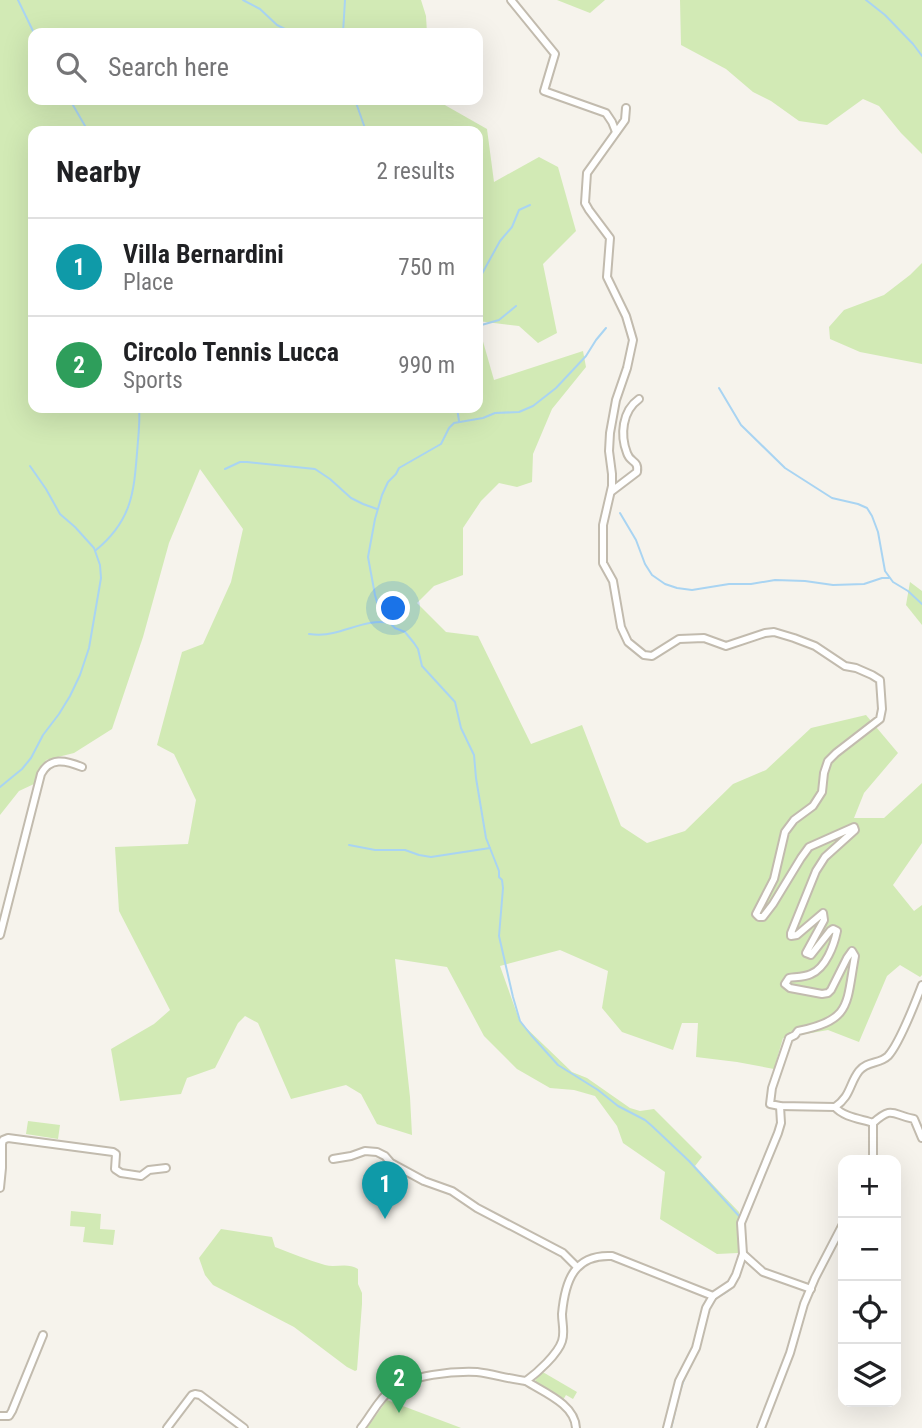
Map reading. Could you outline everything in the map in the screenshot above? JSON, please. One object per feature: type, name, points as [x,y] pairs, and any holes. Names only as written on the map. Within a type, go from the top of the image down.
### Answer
[{"type":"street","points":[[511,0],[555,54],[544,91],[606,113],[616,132]]},
{"type":"street","points":[[626,108],[625,120],[587,173],[584,198],[589,210],[610,238],[607,277],[626,316],[633,340],[610,433],[612,491],[603,524],[603,563],[613,581],[621,627],[628,642],[636,650],[652,656],[679,639],[704,638],[726,646],[774,632],[815,646],[845,666],[856,668],[880,680],[880,719],[828,761],[822,792],[813,806],[794,820],[785,832],[774,879],[756,914],[763,917],[809,847],[854,827],[855,830],[825,857],[816,871],[791,933],[791,936],[797,935],[822,913],[824,920],[806,953],[811,955],[833,929],[837,931],[831,948],[816,971],[810,975],[789,978],[785,984],[790,988],[828,993],[852,951],[855,956],[844,1007],[829,1023],[797,1031],[789,1038],[772,1088],[770,1104],[835,1107],[843,1101],[865,1065],[881,1061],[891,1052],[922,985]]},
{"type":"street","points":[[612,491],[637,472],[637,464],[627,453],[623,430],[628,410],[633,402],[639,399]]},
{"type":"street","points":[[0,935],[41,774],[45,766],[56,761],[82,768]]},
{"type":"street","points":[[667,1428],[679,1381],[696,1348],[706,1308],[713,1296],[732,1284],[736,1275],[743,1254],[741,1223],[778,1133],[781,1123],[780,1106]]},
{"type":"street","points":[[835,1107],[843,1114],[873,1123]]},
{"type":"street","points":[[873,1155],[873,1123],[883,1114],[892,1112],[914,1119],[922,1138]]},
{"type":"street","points":[[0,1188],[2,1143],[8,1138],[113,1152],[116,1154],[115,1169],[121,1173],[141,1176],[149,1170],[166,1168]]},
{"type":"street","points":[[333,1159],[365,1151],[377,1152],[424,1181],[452,1191],[477,1209],[563,1253],[577,1267]]},
{"type":"street","points":[[761,1428],[790,1353],[804,1304],[838,1234]]},
{"type":"street","points":[[743,1254],[763,1272],[811,1289]]},
{"type":"street","points":[[526,1381],[559,1348],[563,1336],[562,1316],[566,1288],[577,1267],[589,1260],[612,1256],[713,1296]]},
{"type":"street","points":[[0,1416],[9,1416],[12,1411],[43,1335]]},
{"type":"street","points":[[361,1428],[392,1389],[409,1381],[450,1373],[475,1372],[526,1381],[565,1407],[574,1417],[576,1428]]},
{"type":"street","points":[[167,1428],[195,1394],[244,1428]]},
{"type":"green space","points":[[0,0],[421,0],[427,28],[28,28],[28,105],[445,105],[482,126],[28,126],[28,413],[483,413],[483,342],[494,380],[583,351],[586,367],[552,409],[533,454],[532,482],[517,487],[499,483],[481,501],[463,528],[463,575],[434,586],[417,603],[446,632],[478,636],[531,744],[582,725],[621,826],[647,843],[685,831],[733,784],[766,770],[811,728],[866,715],[898,753],[864,793],[854,818],[884,818],[922,783],[922,843],[893,885],[914,911],[922,905],[922,975],[920,977],[900,965],[887,976],[859,1042],[828,1030],[783,1038],[774,1069],[696,1057],[698,1023],[682,1023],[673,1050],[622,1032],[602,1008],[608,971],[560,950],[500,966],[520,1022],[572,1072],[587,1078],[630,1108],[640,1111],[654,1109],[702,1157],[695,1166],[739,1212],[738,1253],[717,1254],[660,1219],[665,1172],[623,1143],[617,1126],[595,1096],[574,1090],[550,1088],[517,1069],[484,1036],[447,967],[395,959],[412,1135],[377,1124],[361,1094],[346,1085],[291,1099],[258,1023],[245,1016],[238,1023],[215,1068],[187,1078],[181,1094],[120,1101],[111,1049],[154,1024],[170,1010],[119,911],[115,847],[188,844],[196,800],[174,754],[157,745],[182,652],[203,644],[231,582],[243,529],[200,469],[169,543],[143,637],[112,729],[74,753],[46,760],[34,784],[19,791],[0,815]]},
{"type":"green space","points":[[557,0],[605,0],[590,13]]},
{"type":"green space","points":[[680,0],[922,0],[922,154],[879,106],[863,99],[827,125],[799,121],[753,92],[726,69],[681,45]]},
{"type":"green space","points":[[483,127],[487,129],[494,182],[539,157],[558,167],[576,231],[543,264],[557,333],[538,343],[519,326],[483,322]]},
{"type":"green space","points":[[922,263],[922,364],[860,352],[830,339],[829,327],[844,310],[884,295]]},
{"type":"green space","points":[[910,582],[922,591],[922,625],[906,605]]},
{"type":"green space","points":[[28,1121],[60,1125],[58,1139],[26,1134]]},
{"type":"green space","points":[[71,1211],[101,1214],[100,1229],[115,1230],[113,1245],[83,1242],[85,1227],[70,1226]]},
{"type":"green space","points":[[221,1229],[272,1237],[275,1247],[325,1265],[358,1269],[362,1304],[357,1370],[347,1367],[294,1327],[213,1285],[205,1275],[199,1258]]},
{"type":"green space","points":[[541,1371],[577,1392],[573,1399],[566,1395],[563,1400],[534,1383]]},
{"type":"green space","points":[[387,1400],[456,1426],[461,1428],[367,1428]]},
{"type":"waterway","points":[[18,0],[32,28]]},
{"type":"waterway","points":[[243,0],[260,9],[283,28]]},
{"type":"waterway","points":[[343,28],[345,0]]},
{"type":"waterway","points":[[866,0],[885,15],[922,56]]},
{"type":"waterway","points":[[73,105],[85,126]]},
{"type":"waterway","points":[[357,105],[364,126]]},
{"type":"waterway","points":[[483,272],[500,241],[512,227],[519,210],[530,205]]},
{"type":"waterway","points":[[483,325],[499,320],[516,306]]},
{"type":"waterway","points":[[606,328],[586,356],[556,388],[533,406],[519,412],[495,413],[454,423],[441,444],[399,468],[382,495],[368,557],[377,602],[392,625],[405,632],[414,643],[422,666],[455,702],[461,728],[474,755],[486,838],[502,880],[499,936],[520,1021],[558,1065],[652,1126],[689,1161],[739,1216]]},
{"type":"waterway","points":[[719,388],[741,425],[785,468],[832,498],[867,508],[878,532],[885,571],[893,582],[922,604]]},
{"type":"waterway","points":[[96,550],[118,526],[130,501],[135,473],[139,413]]},
{"type":"waterway","points":[[458,413],[459,421]]},
{"type":"waterway","points":[[225,469],[240,462],[315,469],[351,498],[377,509]]},
{"type":"waterway","points":[[0,787],[31,758],[70,696],[89,648],[101,578],[94,548],[60,514],[30,466]]},
{"type":"waterway","points":[[620,513],[652,575],[677,588],[692,590],[775,580],[833,585],[864,584],[889,578]]},
{"type":"waterway","points":[[309,634],[330,634],[375,622],[390,623]]},
{"type":"waterway","points":[[349,845],[375,850],[405,850],[431,857],[490,848]]},
{"type":"waterway","points":[[721,1295],[732,1288],[738,1277]]},
{"type":"waterway","points":[[671,1428],[686,1375]]},
{"type":"place","name":"Villa Bernardini","points":[[385,1219]]},
{"type":"place","name":"Circolo Tennis Lucca","points":[[399,1413]]}]
